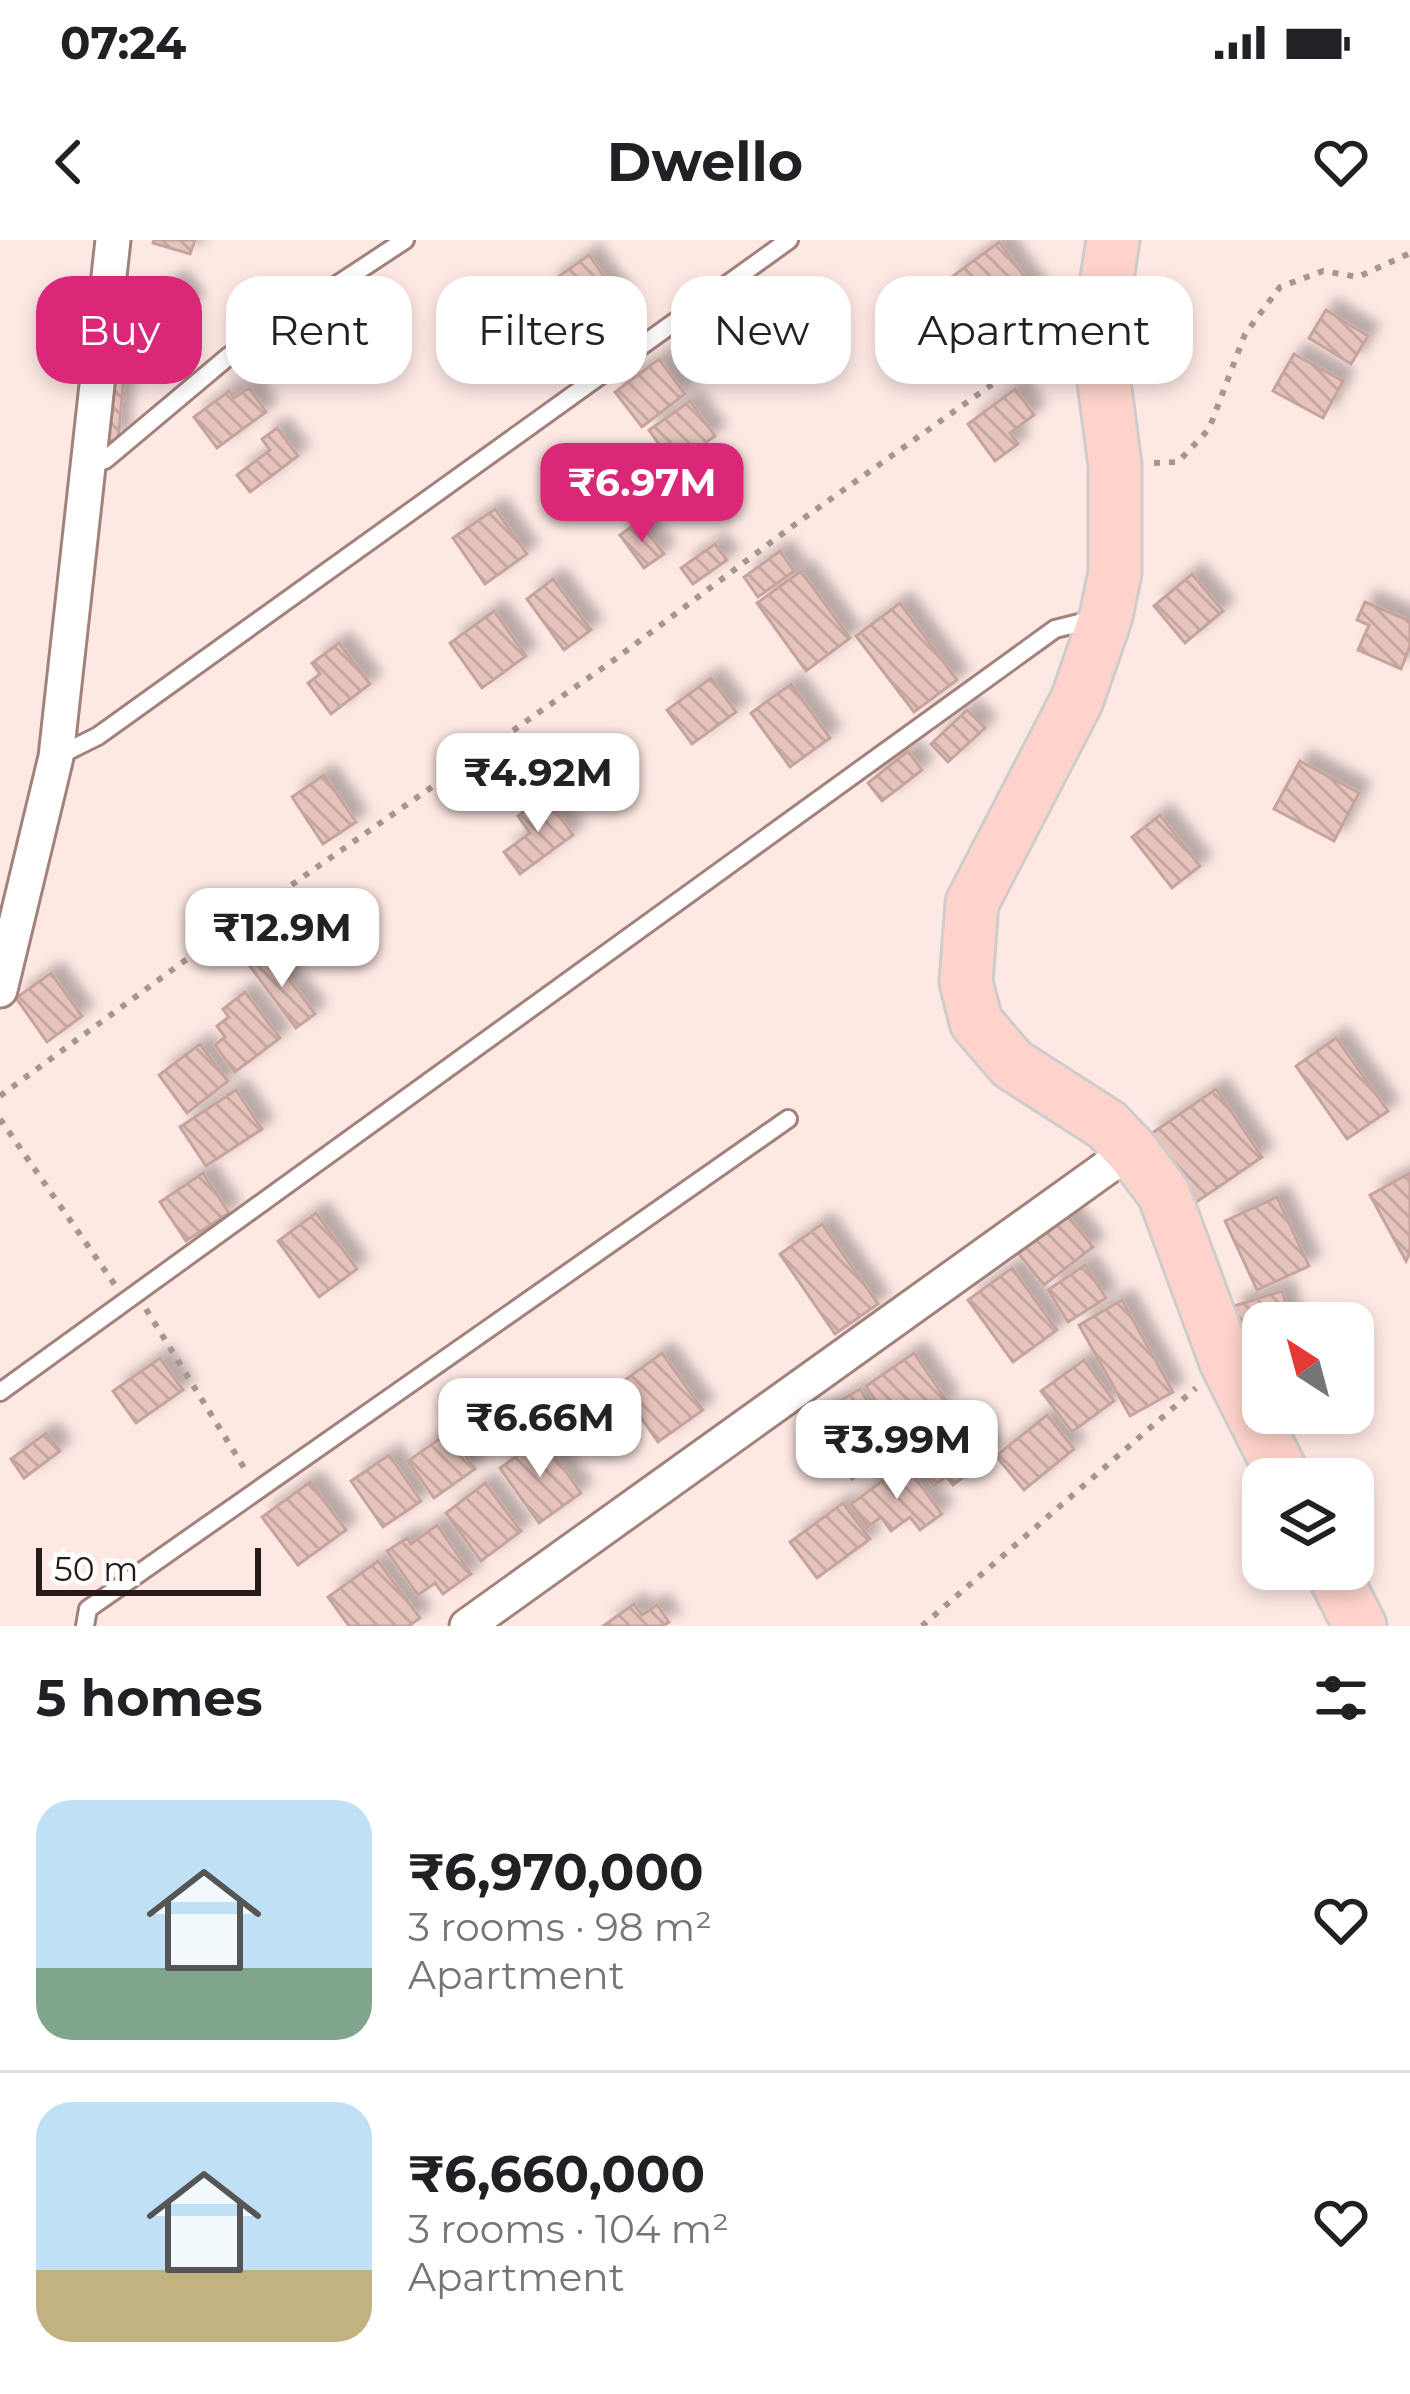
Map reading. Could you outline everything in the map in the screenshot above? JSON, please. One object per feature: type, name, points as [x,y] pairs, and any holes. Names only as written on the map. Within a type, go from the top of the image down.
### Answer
[{"type":"main road","points":[[1107,276],[1113,240]]},
{"type":"main road","points":[[1104,384],[1115,465],[1115,573],[1106,616],[1077,700],[972,903],[966,982],[976,1022],[1012,1064],[1106,1125],[1164,1194],[1226,1362],[1274,1458]]},
{"type":"main road","points":[[1342,1590],[1360,1626]]},
{"type":"street","points":[[0,990],[56,758],[113,240]]},
{"type":"street","points":[[467,1626],[1131,1150]]},
{"type":"lane","points":[[87,466],[105,460],[229,356],[405,240]]},
{"type":"lane","points":[[56,758],[118,723],[789,240]]},
{"type":"lane","points":[[0,1391],[1055,628],[1106,616]]},
{"type":"lane","points":[[85,1626],[88,1609],[788,1119]]},
{"type":"path","points":[[1115,465],[1178,462],[1209,429],[1245,334],[1280,287],[1323,271],[1358,277],[1410,253]]},
{"type":"path","points":[[0,1096],[993,384]]},
{"type":"path","points":[[0,1119],[132,1299],[259,1491]]},
{"type":"path","points":[[922,1626],[1226,1362]]},
{"type":"building","points":[[154,240],[195,240],[190,254]]},
{"type":"building","points":[[999,242],[1024,276],[953,276]]},
{"type":"building","points":[[589,255],[604,276],[559,276]]},
{"type":"building","points":[[1326,310],[1368,336],[1351,364],[1309,338]]},
{"type":"building","points":[[1294,354],[1343,381],[1323,418],[1273,391]]},
{"type":"building","points":[[659,359],[671,375],[671,384],[678,384],[685,394],[642,427],[615,392],[626,384],[647,384],[647,368]]},
{"type":"building","points":[[105,384],[123,384],[118,441],[100,440]]},
{"type":"building","points":[[249,388],[266,412],[217,448],[194,417],[229,391],[234,398]]},
{"type":"building","points":[[1015,389],[1034,415],[1010,433],[1018,444],[995,461],[968,424]]},
{"type":"building","points":[[690,401],[715,436],[674,465],[649,430]]},
{"type":"building","points":[[277,428],[298,456],[250,492],[237,475],[270,450],[262,439]]},
{"type":"building","points":[[495,509],[527,554],[485,584],[453,538]]},
{"type":"building","points":[[639,521],[664,554],[644,568],[620,535]]},
{"type":"building","points":[[715,544],[727,560],[693,584],[681,568]]},
{"type":"building","points":[[780,551],[794,571],[758,597],[744,577]]},
{"type":"building","points":[[801,571],[850,638],[806,671],[757,603]]},
{"type":"building","points":[[1192,574],[1223,611],[1185,643],[1154,606]]},
{"type":"building","points":[[553,579],[591,630],[564,650],[527,599]]},
{"type":"building","points":[[1365,602],[1410,621],[1410,646],[1401,669],[1358,650],[1369,625],[1357,620]]},
{"type":"building","points":[[900,603],[957,680],[914,712],[856,636]]},
{"type":"building","points":[[494,611],[526,656],[482,688],[450,643]]},
{"type":"building","points":[[339,643],[370,684],[331,714],[308,683],[320,674],[312,663]]},
{"type":"building","points":[[711,678],[736,712],[692,744],[667,710]]},
{"type":"building","points":[[791,684],[830,738],[790,767],[751,713]]},
{"type":"building","points":[[967,710],[985,728],[948,762],[931,744]]},
{"type":"building","points":[[908,751],[922,770],[882,801],[868,783]]},
{"type":"building","points":[[1300,761],[1359,793],[1334,841],[1274,809]]},
{"type":"building","points":[[324,775],[356,822],[323,844],[292,797]]},
{"type":"building","points":[[545,796],[573,835],[520,874],[504,852],[530,833],[518,816]]},
{"type":"building","points":[[1160,815],[1200,866],[1172,888],[1132,837]]},
{"type":"building","points":[[268,951],[315,1014],[296,1028],[249,965]]},
{"type":"building","points":[[51,973],[82,1016],[47,1042],[16,998]]},
{"type":"building","points":[[245,992],[280,1038],[235,1072],[215,1045],[225,1037],[217,1026],[229,1017],[223,1009]]},
{"type":"building","points":[[1336,1038],[1388,1111],[1347,1139],[1296,1066]]},
{"type":"building","points":[[200,1044],[228,1081],[187,1113],[159,1075]]},
{"type":"building","points":[[1216,1089],[1262,1157],[1195,1203],[1148,1136]]},
{"type":"building","points":[[236,1090],[262,1129],[206,1166],[180,1127]]},
{"type":"building","points":[[203,1173],[229,1213],[186,1241],[160,1202]]},
{"type":"building","points":[[1410,1173],[1410,1252],[1406,1261],[1370,1195]]},
{"type":"building","points":[[1277,1197],[1309,1266],[1257,1290],[1225,1221]]},
{"type":"building","points":[[1064,1211],[1093,1247],[1044,1285],[1015,1249]]},
{"type":"building","points":[[316,1213],[357,1269],[319,1297],[278,1241]]},
{"type":"building","points":[[822,1224],[878,1304],[835,1334],[780,1254]]},
{"type":"building","points":[[1085,1265],[1106,1298],[1068,1322],[1048,1290]]},
{"type":"building","points":[[1012,1268],[1057,1330],[1013,1362],[968,1300]]},
{"type":"building","points":[[1282,1291],[1285,1302],[1247,1302]]},
{"type":"building","points":[[1122,1300],[1173,1392],[1130,1416],[1079,1325]]},
{"type":"building","points":[[1242,1304],[1242,1339],[1241,1339],[1231,1307]]},
{"type":"building","points":[[662,1353],[703,1410],[658,1442],[618,1385]]},
{"type":"building","points":[[914,1353],[948,1403],[899,1436],[866,1386]]},
{"type":"building","points":[[160,1358],[183,1390],[136,1423],[113,1391]]},
{"type":"building","points":[[1084,1360],[1114,1401],[1072,1432],[1041,1391]]},
{"type":"building","points":[[860,1389],[898,1452],[852,1479],[815,1416]]},
{"type":"building","points":[[1047,1415],[1074,1449],[1024,1490],[996,1456]]},
{"type":"building","points":[[962,1417],[992,1455],[953,1485],[946,1476],[934,1486],[912,1457]]},
{"type":"building","points":[[449,1432],[475,1469],[434,1498],[408,1461]]},
{"type":"building","points":[[46,1433],[60,1451],[24,1478],[11,1459]]},
{"type":"building","points":[[542,1438],[581,1493],[539,1523],[500,1468]]},
{"type":"building","points":[[389,1455],[421,1501],[383,1527],[351,1481]]},
{"type":"building","points":[[905,1464],[942,1514],[920,1530],[910,1517],[891,1531],[881,1517],[868,1527],[851,1504]]},
{"type":"building","points":[[310,1482],[346,1530],[298,1565],[262,1517]]},
{"type":"building","points":[[485,1483],[521,1531],[481,1561],[446,1513]]},
{"type":"building","points":[[843,1503],[870,1539],[817,1578],[790,1542]]},
{"type":"building","points":[[437,1525],[471,1574],[443,1594],[435,1583],[418,1595],[387,1551],[407,1538],[411,1544]]},
{"type":"building","points":[[378,1561],[420,1618],[409,1626],[349,1626],[328,1597]]},
{"type":"building","points":[[634,1604],[642,1615],[657,1605],[669,1622],[663,1626],[603,1626]]}]
